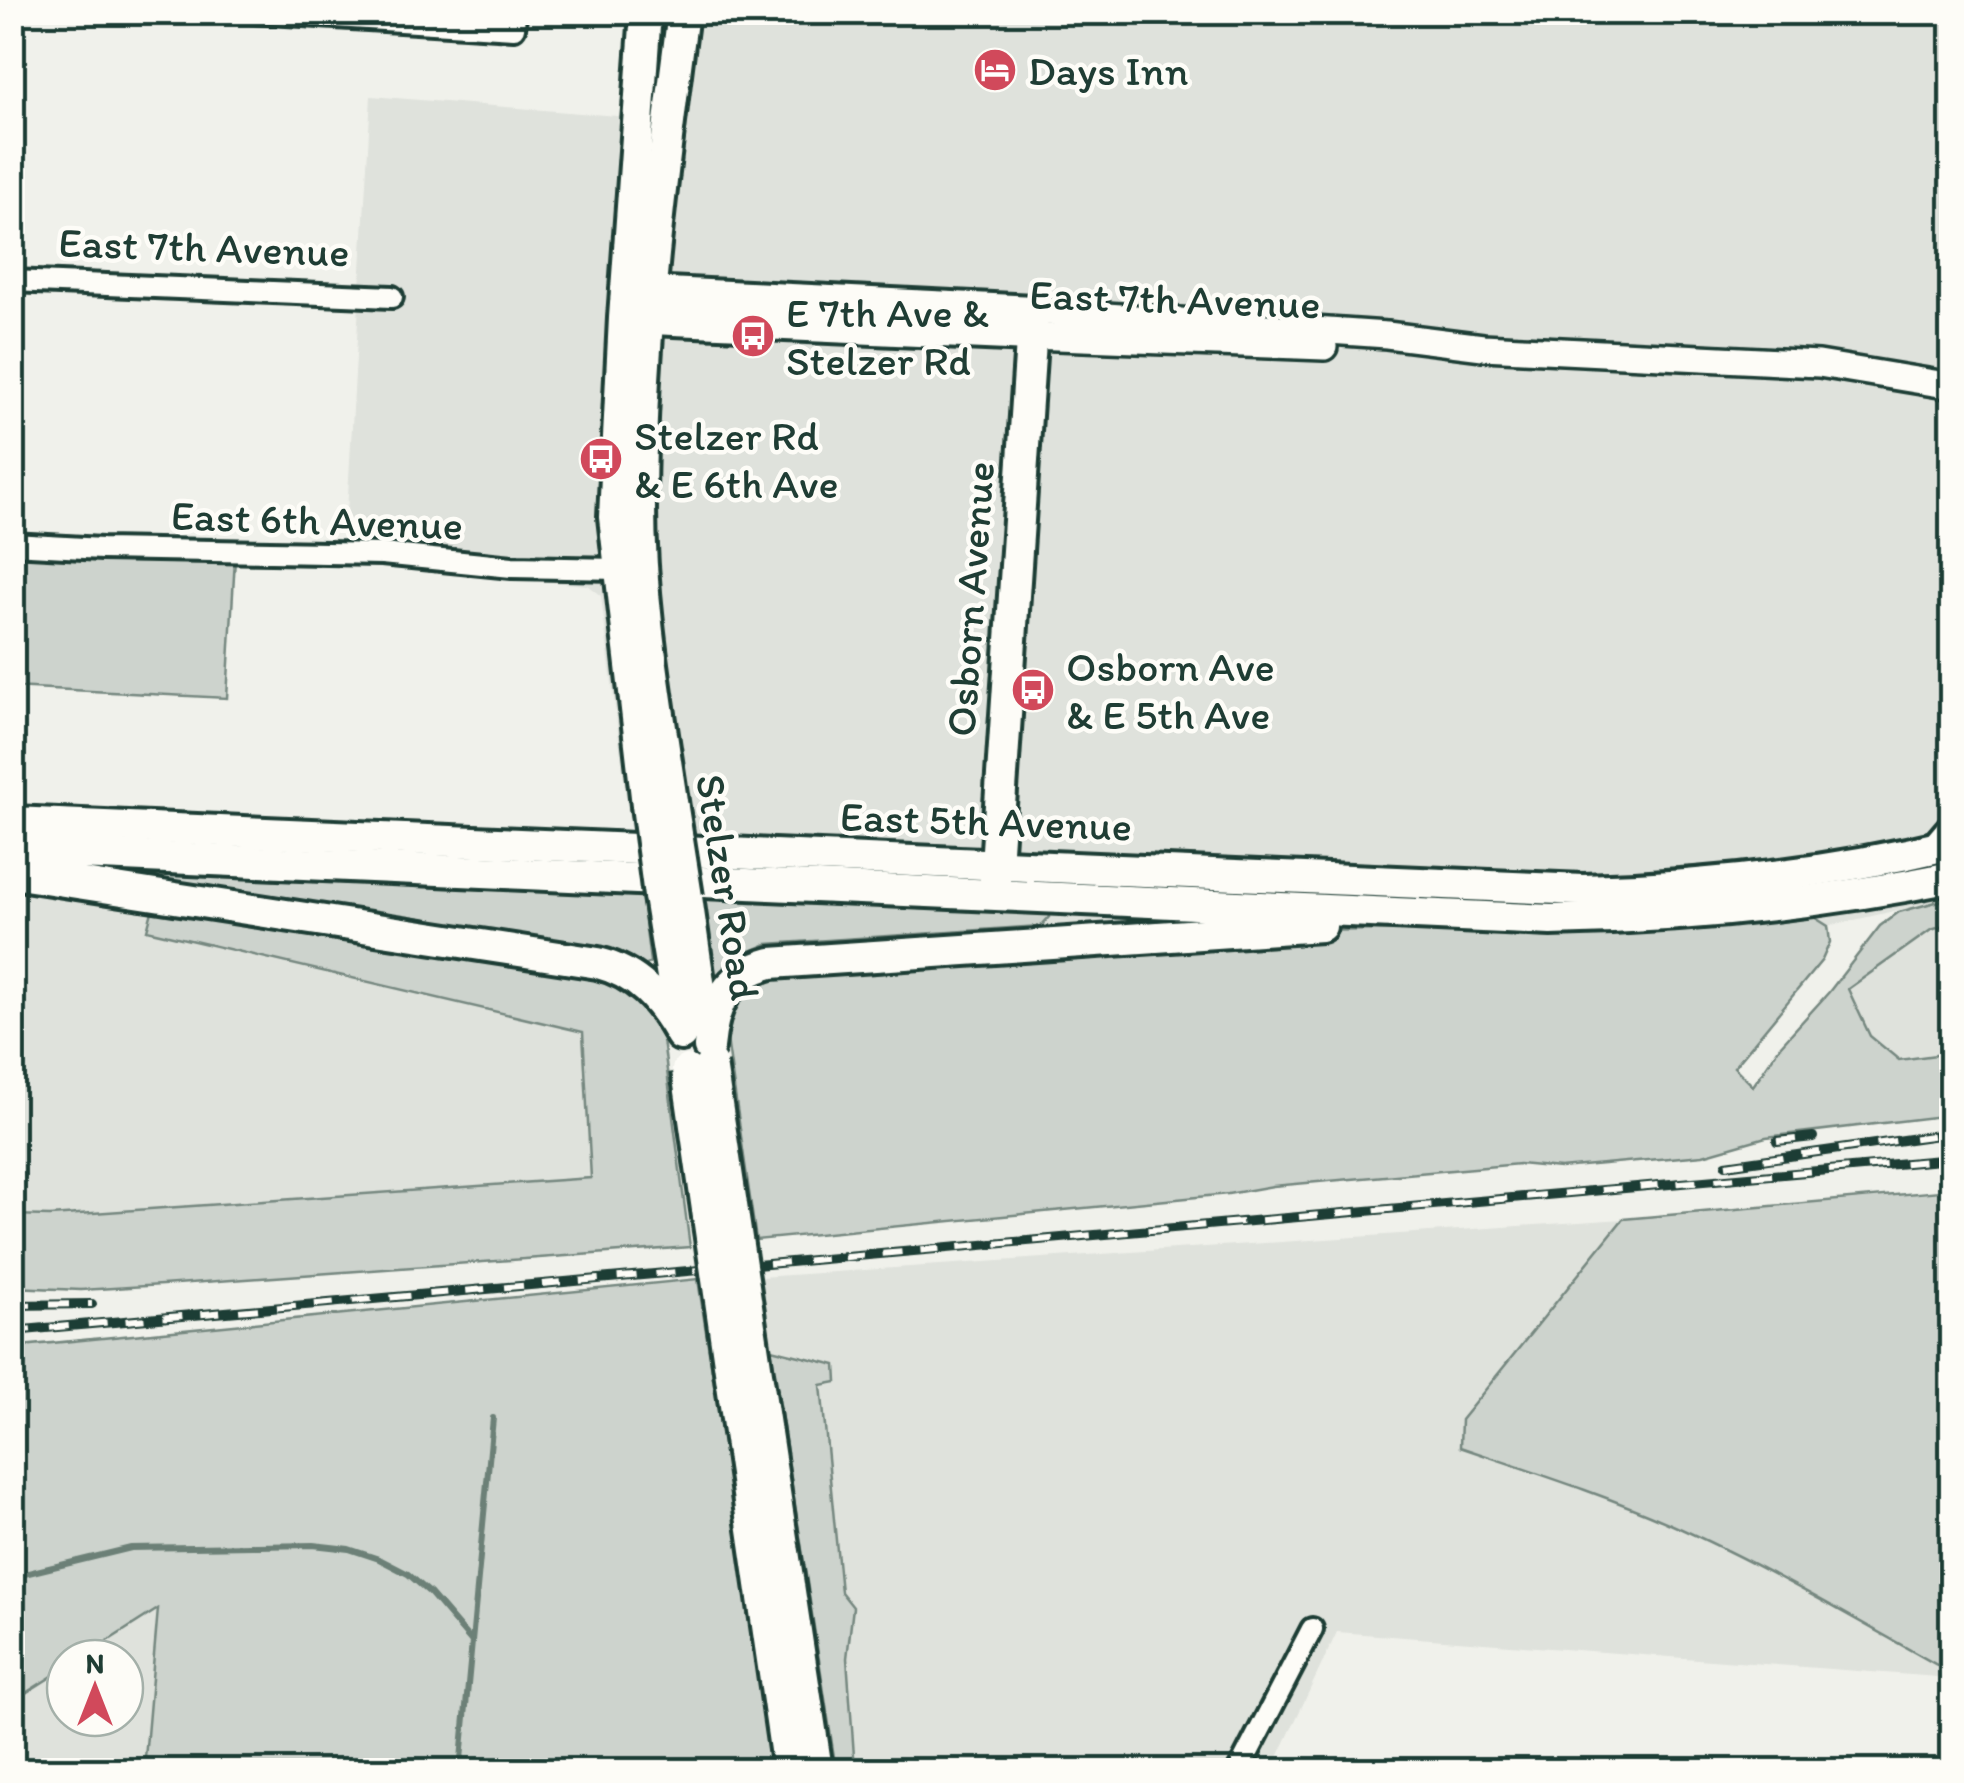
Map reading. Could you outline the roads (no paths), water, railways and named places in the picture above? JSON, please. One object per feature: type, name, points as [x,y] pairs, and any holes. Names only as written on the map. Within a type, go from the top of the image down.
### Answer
[{"type":"main road","name":"Stelzer Road","points":[[646,12],[637,305],[640,498],[660,806]]},
{"type":"main road","name":"Stelzer Road","points":[[683,12],[655,228],[637,305],[614,490],[618,568],[660,806],[747,1396],[788,1770]]},
{"type":"main road","points":[[655,228],[660,254],[678,274],[708,290],[758,298]]},
{"type":"main road","name":"East 7th Avenue","points":[[637,305],[758,298],[1031,324]]},
{"type":"main road","name":"East 7th Avenue","points":[[637,305],[1031,324]]},
{"type":"main road","name":"Osborn Avenue","points":[[995,878],[1031,324]]},
{"type":"main road","name":"East 5th Avenue","points":[[12,822],[995,878],[1524,919],[1622,918],[1796,905],[1952,877]]},
{"type":"main road","name":"East 5th Avenue","points":[[12,851],[1584,890],[1658,888],[1804,874],[1940,847]]},
{"type":"main road","points":[[12,873],[598,963],[620,970],[651,992],[697,1054]]},
{"type":"main road","points":[[697,1054],[722,996],[742,978],[770,964],[1289,927],[1524,919]]},
{"type":"main road","name":"Stelzer Road","points":[[747,1396],[817,1770]]},
{"type":"street","points":[[254,12],[514,20]]},
{"type":"street","name":"East 7th Avenue","points":[[12,281],[392,298]]},
{"type":"street","name":"East 7th Avenue","points":[[1031,324],[1386,348],[1484,347],[1819,364],[1952,386]]},
{"type":"street","name":"East 6th Avenue","points":[[12,544],[102,550],[382,554],[512,567],[618,568]]},
{"type":"street","points":[[1895,889],[1940,847],[1952,822]]},
{"type":"street","points":[[1239,1770],[1312,1629]]},
{"type":"waterway","points":[[460,1770],[493,1418]]},
{"type":"waterway","points":[[12,1577],[131,1548],[313,1545],[349,1549],[408,1574],[472,1642]]},
{"type":"railway","points":[[1726,1165],[1952,1133]]},
{"type":"railway","points":[[1777,1141],[1813,1137]]},
{"type":"railway","points":[[12,1331],[1952,1159]]},
{"type":"railway","points":[[12,1305],[92,1304]]},
{"type":"place","name":"Days Inn","points":[[995,70]]},
{"type":"place","name":"E 7th Ave & Stelzer Rd","points":[[753,336]]},
{"type":"place","name":"Stelzer Rd & E 6th Ave","points":[[601,459]]},
{"type":"place","name":"Osborn Ave & E 5th Ave","points":[[1033,690]]}]
